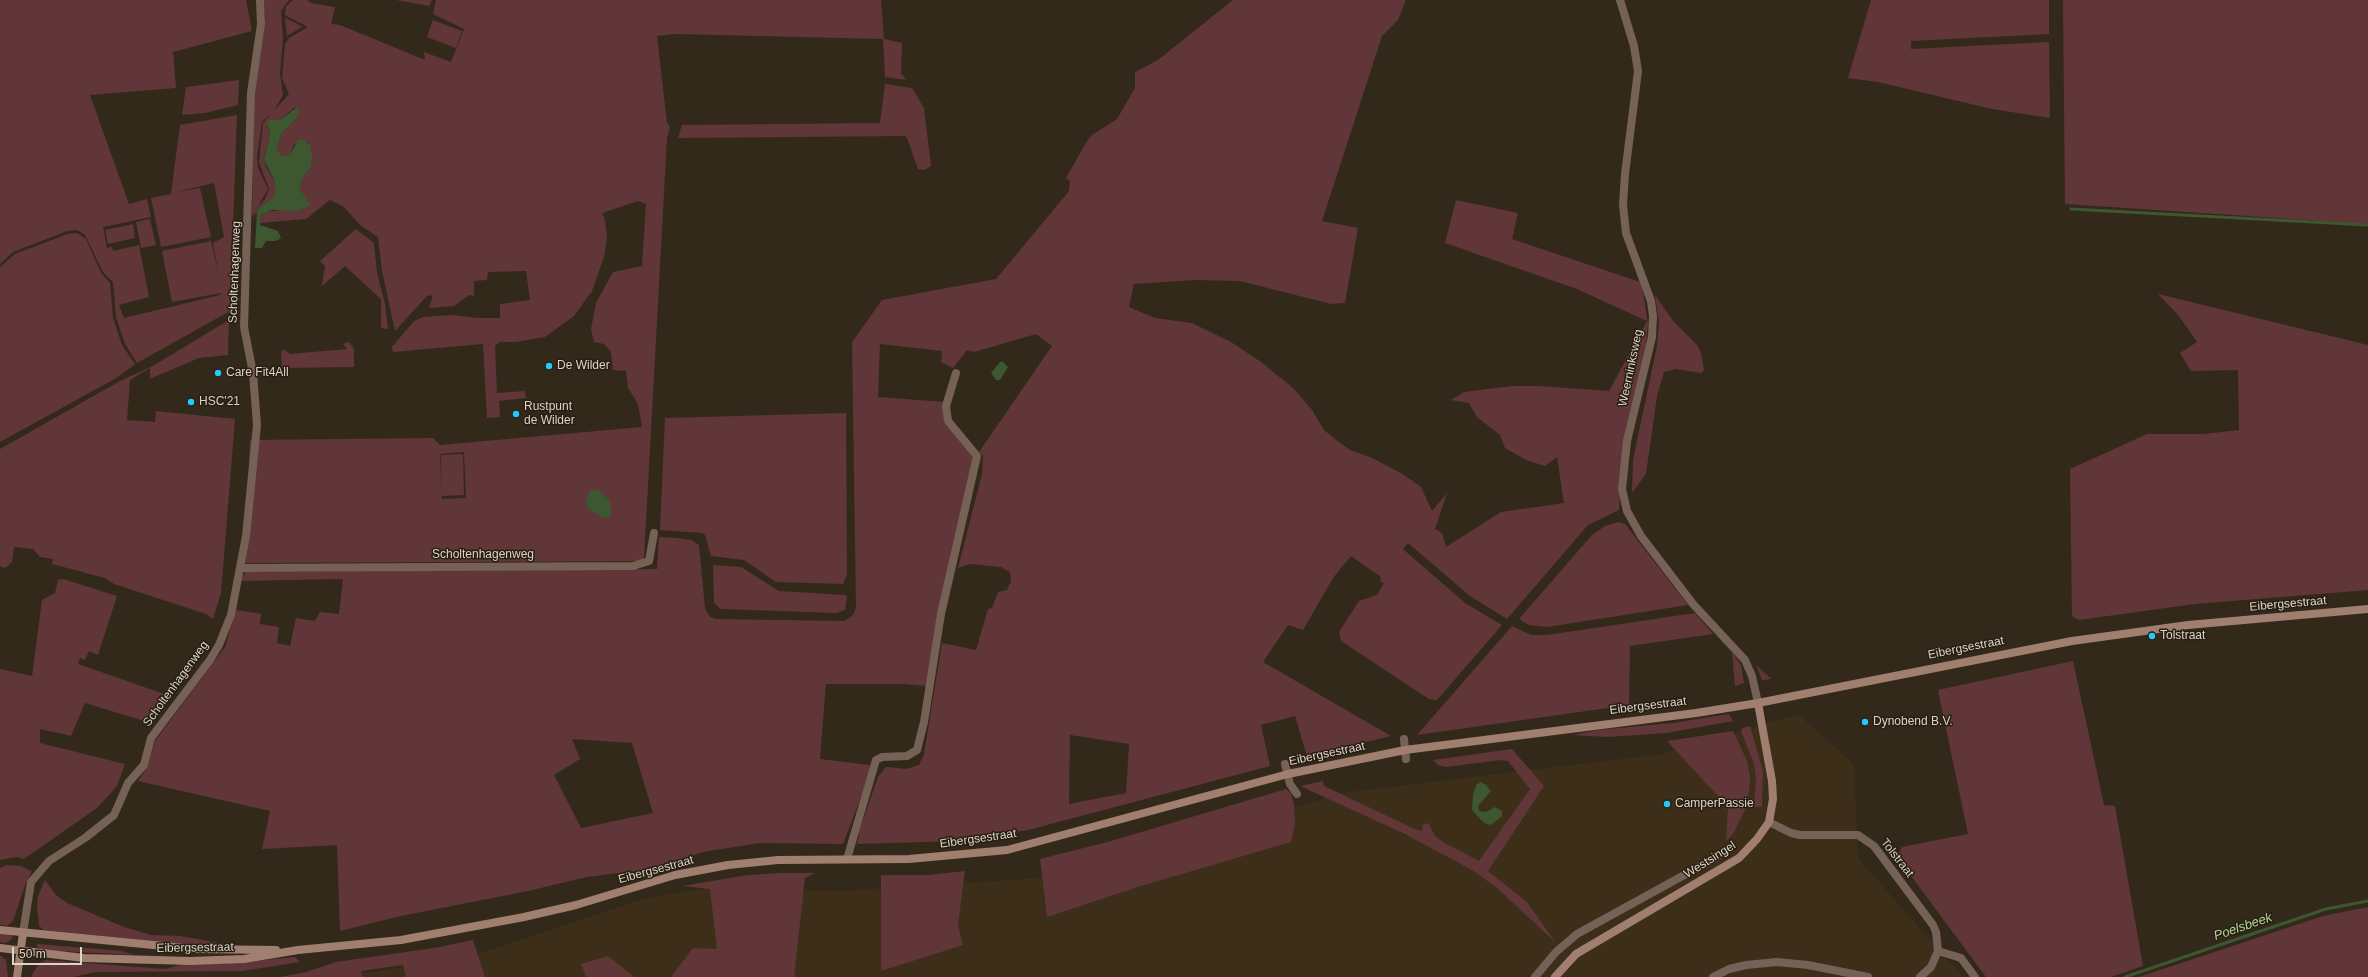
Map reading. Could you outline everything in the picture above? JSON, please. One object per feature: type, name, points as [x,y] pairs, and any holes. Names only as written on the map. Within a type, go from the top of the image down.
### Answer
[{"type":"main road","name":"Eibergsestraat","points":[[0,948],[21,952],[84,958],[191,961],[244,959],[298,950],[401,940],[467,929],[576,905],[675,875],[728,865],[778,860],[908,859],[1007,850],[1288,774],[1405,750],[1696,713],[1758,703],[2072,641],[2188,625],[2368,609]]},
{"type":"main road","name":"Westsingel","points":[[1555,977],[1576,954],[1739,858],[1752,846],[1769,822],[1773,799],[1772,781],[1758,703]]},
{"type":"main road","name":"Eibergsestraat","points":[[0,930],[194,949],[298,950]]},
{"type":"main road","points":[[17,977],[24,933]]},
{"type":"street","name":"Scholtenhagenweg","points":[[24,933],[31,882],[49,861],[85,838],[114,815],[128,783],[144,765],[151,738],[210,660],[228,622],[246,536],[257,425],[253,373],[244,327],[251,93],[261,24],[260,0]]},
{"type":"street","name":"Weerninksweg","points":[[1620,0],[1634,46],[1638,71],[1625,174],[1623,205],[1626,233],[1651,301],[1653,316],[1652,337],[1627,441],[1622,472],[1622,489],[1627,511],[1641,536],[1693,604],[1745,660],[1752,676],[1758,703]]},
{"type":"street","points":[[847,859],[876,760],[882,758],[907,756],[916,750],[924,722],[941,614],[977,456],[948,421],[946,406],[956,373]]},
{"type":"street","name":"Scholtenhagenweg","points":[[240,568],[633,566],[649,561],[654,533]]},
{"type":"street","points":[[1404,739],[1406,759]]},
{"type":"street","points":[[1285,764],[1290,784],[1297,794]]},
{"type":"street","name":"Tolstraat","points":[[1769,822],[1791,833],[1800,835],[1858,835],[1874,846],[1933,925],[1938,951]]},
{"type":"street","name":"Westsingel","points":[[1535,977],[1556,952],[1577,934],[1717,857]]},
{"type":"street","points":[[1920,977],[1931,967],[1938,951],[1961,958],[1975,977]]},
{"type":"street","points":[[1713,977],[1729,969],[1746,965],[1777,962],[1808,965],[1868,977]]},
{"type":"shaded area","points":[[0,0],[246,0],[252,31],[173,52],[176,88],[90,95],[129,204],[147,199],[151,217],[103,227],[107,248],[112,247],[113,251],[139,245],[149,297],[119,305],[124,318],[220,295],[221,293],[172,302],[162,251],[211,241],[219,276],[213,243],[224,237],[214,183],[176,192],[200,188],[211,237],[161,247],[151,198],[171,194],[180,125],[237,115],[230,311],[137,363],[125,344],[116,317],[113,282],[103,272],[85,235],[77,230],[67,231],[13,252],[0,264]]},
{"type":"shaded area","points":[[264,0],[289,0],[281,11],[283,39],[280,74],[283,95],[274,111],[262,122],[257,156],[258,168],[268,189],[252,217],[254,92],[265,24]]},
{"type":"shaded area","points":[[293,0],[307,0],[311,3],[335,7],[331,24],[340,25],[425,60],[424,52],[451,62],[464,29],[433,14],[436,0],[881,0],[884,39],[902,43],[901,73],[906,80],[885,77],[883,39],[675,34],[657,36],[667,123],[670,127],[667,138],[644,558],[641,561],[245,563],[250,440],[433,438],[440,445],[642,427],[638,404],[628,388],[626,371],[613,370],[611,352],[604,344],[594,342],[591,329],[596,303],[613,272],[642,266],[646,204],[638,201],[602,213],[605,220],[607,238],[604,257],[592,291],[574,316],[545,337],[516,342],[500,342],[495,346],[497,393],[525,391],[526,398],[499,401],[500,417],[487,418],[483,344],[393,352],[392,347],[414,321],[423,317],[453,315],[477,318],[500,318],[500,304],[530,300],[526,271],[488,272],[487,280],[474,281],[474,296],[469,295],[454,306],[429,308],[433,295],[427,296],[395,331],[382,271],[378,237],[360,225],[344,207],[330,200],[306,219],[260,223],[260,217],[266,212],[282,210],[308,201],[301,195],[299,188],[304,176],[311,167],[309,142],[294,144],[290,154],[286,156],[281,155],[277,149],[281,134],[297,118],[295,107],[280,120],[273,120],[267,126],[270,134],[264,158],[266,167],[275,182],[275,192],[273,198],[260,207],[254,217],[256,209],[265,199],[269,189],[259,162],[263,123],[289,94],[282,78],[285,44],[289,38],[308,27],[285,15],[286,6]],"holes":[[[464,452],[466,498],[442,499],[440,454]]]},
{"type":"shaded area","points":[[396,0],[432,0],[429,6]]},
{"type":"shaded area","points":[[1233,0],[1406,0],[1398,20],[1382,36],[1322,221],[1358,228],[1345,303],[1331,304],[1240,281],[1195,280],[1134,284],[1129,307],[1155,318],[1192,323],[1231,342],[1261,362],[1293,388],[1312,410],[1324,430],[1336,440],[1350,450],[1372,458],[1401,473],[1421,487],[1432,511],[1447,493],[1435,529],[1442,533],[1446,547],[1501,512],[1564,503],[1557,457],[1545,466],[1526,460],[1505,448],[1500,435],[1477,417],[1469,403],[1451,400],[1464,392],[1512,386],[1540,386],[1609,391],[1647,321],[1577,289],[1445,243],[1456,200],[1518,213],[1512,239],[1640,282],[1648,324],[1646,345],[1620,491],[1619,510],[1588,525],[1507,619],[1470,596],[1408,543],[1403,549],[1465,603],[1502,625],[1437,700],[1429,699],[1341,641],[1339,632],[1359,601],[1377,595],[1384,583],[1380,581],[1381,577],[1351,556],[1333,578],[1303,630],[1288,625],[1263,662],[1391,736],[1307,756],[1295,716],[1261,725],[1270,766],[1028,830],[958,841],[857,844],[860,829],[878,777],[886,767],[906,769],[919,765],[924,754],[942,643],[976,650],[988,609],[992,608],[998,592],[1007,590],[1011,581],[1010,572],[1001,567],[969,564],[958,568],[982,474],[983,456],[979,452],[1052,346],[1036,334],[974,352],[967,350],[953,368],[941,362],[942,351],[880,344],[878,397],[944,402],[944,422],[973,456],[926,686],[904,684],[826,684],[820,759],[870,765],[867,781],[843,844],[760,843],[703,852],[650,869],[587,877],[528,891],[401,916],[340,931],[337,845],[262,849],[270,811],[138,781],[148,766],[155,741],[225,647],[236,610],[261,614],[260,624],[279,627],[277,643],[290,646],[296,618],[315,621],[320,612],[339,614],[343,579],[241,581],[245,572],[657,569],[659,537],[677,538],[691,540],[699,545],[705,608],[710,617],[715,619],[844,621],[848,619],[854,614],[856,607],[852,342],[882,300],[996,279],[1069,191],[1070,181],[1066,178],[1092,135],[1117,119],[1135,88],[1135,72],[1158,60]],"holes":[[[1070,735],[1129,744],[1126,793],[1069,804]],[[572,739],[632,743],[653,813],[581,828],[554,775],[580,759]]]},
{"type":"shaded area","points":[[1871,0],[2049,0],[2049,34],[1911,41],[1911,49],[2049,42],[2050,118],[1992,109],[1878,82],[1848,78]]},
{"type":"shaded area","points":[[2063,0],[2368,0],[2368,224],[2065,204]]},
{"type":"shaded area","points":[[285,18],[296,23],[302,27],[287,36]]},
{"type":"shaded area","points":[[433,20],[462,31],[456,48],[427,37]]},
{"type":"shaded area","points":[[239,80],[238,105],[205,113],[182,115],[186,87]]},
{"type":"shaded area","points":[[885,84],[912,88],[924,108],[931,166],[925,170],[918,169],[905,136],[678,138],[682,125],[880,123]]},
{"type":"shaded area","points":[[297,107],[299,110],[297,118],[281,134],[277,149],[281,155],[286,156],[290,154],[298,140],[304,140],[310,144],[312,156],[311,167],[304,176],[299,188],[310,204],[307,207],[297,211],[272,210],[263,214],[260,217],[260,225],[278,231],[281,238],[276,241],[266,241],[262,248],[255,248],[257,212],[260,207],[273,198],[275,192],[275,182],[264,160],[270,134],[267,123],[269,120],[280,120]]},
{"type":"shaded area","points":[[150,219],[156,245],[141,248],[136,222]]},
{"type":"shaded area","points":[[133,224],[135,238],[108,244],[105,230]]},
{"type":"shaded area","points":[[356,229],[374,243],[377,273],[385,304],[388,329],[381,328],[381,299],[345,266],[322,286],[325,266],[320,261]]},
{"type":"shaded area","points":[[77,233],[86,239],[101,273],[110,283],[113,318],[122,345],[135,364],[118,377],[0,442],[0,267],[15,254],[68,234]]},
{"type":"shaded area","points":[[2158,294],[2368,345],[2368,590],[2195,604],[2079,620],[2072,616],[2070,469],[2147,434],[2204,434],[2239,430],[2238,370],[2191,371],[2180,353],[2197,342],[2179,316]]},
{"type":"shaded area","points":[[1655,295],[1674,322],[1697,345],[1701,353],[1704,370],[1701,373],[1676,369],[1664,372],[1657,396],[1646,474],[1632,493],[1633,460],[1657,346],[1659,323]]},
{"type":"shaded area","points":[[229,320],[228,355],[199,358],[152,378],[150,378],[150,368],[130,380],[127,420],[155,422],[156,411],[235,419],[221,593],[213,619],[206,614],[114,584],[105,578],[52,564],[53,559],[40,557],[33,549],[14,547],[12,562],[5,568],[0,566],[0,449],[120,381],[151,367]]},
{"type":"shaded area","points":[[349,342],[354,349],[354,367],[282,368],[281,353],[283,349],[290,354],[347,349],[343,344]]},
{"type":"shaded area","points":[[1000,362],[1003,362],[1008,367],[1000,380],[996,380],[991,373]]},
{"type":"shaded area","points":[[846,413],[847,575],[843,584],[776,582],[744,560],[711,556],[705,535],[702,533],[660,530],[665,418]]},
{"type":"shaded area","points":[[463,454],[464,495],[442,496],[441,455]]},
{"type":"shaded area","points":[[591,490],[599,490],[609,500],[612,510],[610,517],[604,518],[590,510],[586,503],[587,496]]},
{"type":"shaded area","points":[[1619,522],[1625,524],[1688,605],[1547,627],[1529,625],[1519,619],[1592,535],[1605,526]]},
{"type":"shaded area","points":[[713,565],[741,567],[779,591],[845,595],[847,597],[845,610],[837,613],[721,609],[714,603]]},
{"type":"shaded area","points":[[63,579],[117,596],[98,655],[89,651],[85,660],[80,658],[78,664],[164,694],[144,721],[85,703],[71,736],[40,729],[40,743],[125,764],[117,786],[97,808],[24,859],[17,857],[0,860],[0,669],[32,676],[42,600],[55,593],[58,580]]},
{"type":"shaded area","points":[[1695,613],[1713,634],[1630,646],[1629,705],[1417,735],[1512,626],[1531,635],[1547,635]]},
{"type":"shaded area","points":[[1732,652],[1741,665],[1744,683],[1735,686]]},
{"type":"shaded area","points":[[2073,661],[2104,805],[2115,806],[2143,966],[2111,977],[1986,977],[1897,857],[1902,847],[1968,834],[1938,690]]},
{"type":"shaded area","points":[[1756,665],[1767,675],[1771,679],[1762,680]]},
{"type":"shaded area","points":[[1729,714],[1733,721],[1667,733],[1607,737],[1573,735],[1598,730],[1673,723]]},
{"type":"shaded area","points":[[1798,714],[1854,764],[1858,858],[1963,977],[334,977],[462,959],[646,898],[707,888],[841,891],[1041,878],[1349,792],[1662,754]]},
{"type":"shaded area","points":[[1750,726],[1763,771],[1762,807],[1754,807],[1756,779],[1754,764],[1741,731],[1742,728]]},
{"type":"shaded area","points":[[1733,731],[1747,761],[1750,777],[1746,808],[1733,834],[1726,841],[1728,807],[1667,741]]},
{"type":"shaded area","points":[[1512,749],[1544,786],[1488,871],[1527,902],[1556,943],[1497,888],[1472,870],[1405,834],[1300,786],[1323,781],[1324,786],[1417,830],[1422,831],[1423,825],[1426,823],[1429,824],[1435,836],[1443,842],[1479,861],[1530,789],[1508,761],[1501,760],[1446,767],[1438,765],[1433,760]]},
{"type":"shaded area","points":[[1481,782],[1491,791],[1478,806],[1479,811],[1486,812],[1495,807],[1502,811],[1502,816],[1491,825],[1484,823],[1472,810],[1473,794],[1477,784]]},
{"type":"shaded area","points":[[1286,789],[1291,793],[1294,805],[1295,823],[1291,842],[1141,886],[1047,917],[1040,859],[1111,841]]},
{"type":"shaded area","points":[[7,865],[20,866],[32,871],[25,885],[13,921],[7,926],[0,925],[0,868]]},
{"type":"shaded area","points":[[965,871],[958,925],[963,945],[881,971],[881,875],[928,875]]},
{"type":"shaded area","points":[[815,873],[805,878],[794,977],[671,977],[693,948],[717,949],[710,889],[683,886],[747,875]]},
{"type":"shaded area","points":[[45,880],[56,895],[67,903],[124,927],[151,935],[180,936],[237,946],[180,944],[44,930],[39,926],[37,906],[38,896]]},
{"type":"shaded area","points":[[2368,907],[2368,977],[2139,977],[2323,916]]},
{"type":"shaded area","points":[[0,933],[11,935],[13,938],[6,943],[0,942]]},
{"type":"shaded area","points":[[473,940],[485,977],[406,977],[403,965],[361,971],[362,977],[280,977],[306,972],[336,962],[434,948]]},
{"type":"shaded area","points":[[36,945],[122,951],[135,955],[41,950]]},
{"type":"shaded area","points":[[0,955],[6,960],[8,977],[0,977]]},
{"type":"shaded area","points":[[608,956],[634,977],[586,977],[581,964]]},
{"type":"shaded area","points":[[295,957],[300,962],[242,971],[95,972],[73,977],[31,977],[38,964],[46,960],[165,969],[183,964],[222,964]]},
{"type":"waterway","points":[[2071,209],[2368,225]]},
{"type":"waterway","name":"Poelsbeek","points":[[2125,977],[2326,909],[2368,901]]},
{"type":"place","name":"De Wilder","points":[[549,366]]},
{"type":"place","name":"Care Fit4All","points":[[218,373]]},
{"type":"place","name":"HSC'21","points":[[191,402]]},
{"type":"place","name":"Rustpunt de Wilder","points":[[516,414]]},
{"type":"place","name":"Tolstraat","points":[[2152,636]]},
{"type":"place","name":"Dynobend B.V.","points":[[1865,722]]},
{"type":"place","name":"CamperPassie","points":[[1667,804]]}]
